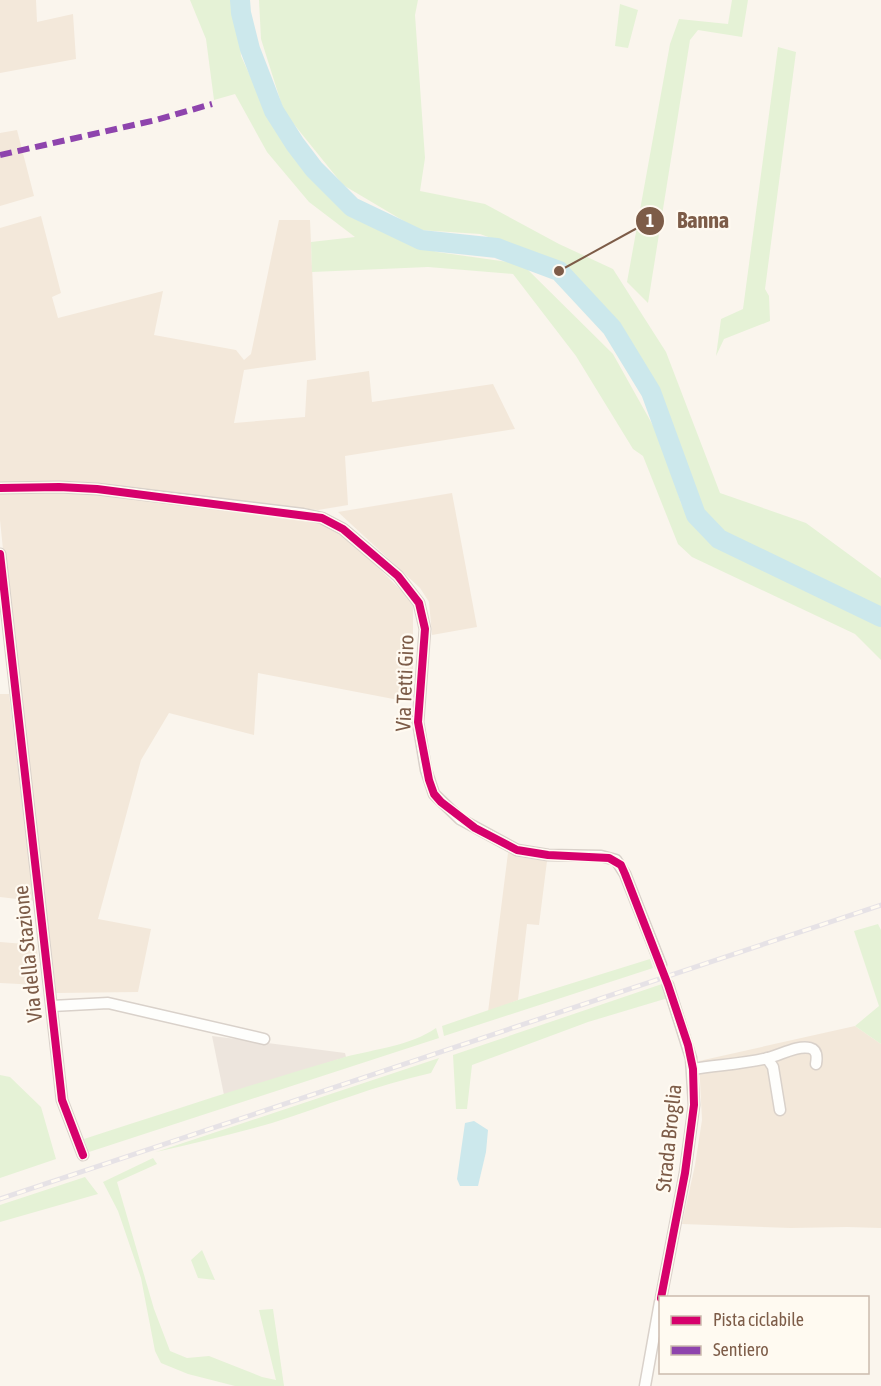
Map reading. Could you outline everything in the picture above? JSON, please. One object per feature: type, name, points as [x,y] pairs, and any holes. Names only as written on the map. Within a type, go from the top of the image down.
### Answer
[{"type":"street","name":"Via Tetti Giro","points":[[0,488],[79,488],[189,500],[303,514],[322,518],[343,529],[398,576],[419,603],[425,629],[425,648],[418,722],[426,770],[434,794],[460,819],[516,850],[548,855],[601,856],[616,860],[625,874],[661,964]]},
{"type":"street","name":"Via della Stazione","points":[[0,554],[62,1100],[83,1155]]},
{"type":"street","name":"Strada Broglia","points":[[662,1296],[685,1173],[694,1105],[693,1069],[688,1045],[668,985]]},
{"type":"street","points":[[52,1006],[108,1003],[264,1039]]},
{"type":"street","points":[[693,1069],[767,1058],[800,1048],[814,1050],[816,1064]]},
{"type":"street","points":[[767,1058],[773,1067],[780,1110]]},
{"type":"street","name":"Strada Broglia","points":[[645,1386],[659,1311]]},
{"type":"shaded area","points":[[0,0],[36,0],[37,22],[73,14],[76,59],[0,73]]},
{"type":"shaded area","points":[[17,130],[34,196],[0,206],[0,133]]},
{"type":"shaded area","points":[[41,216],[61,293],[52,297],[58,318],[163,291],[154,335],[236,350],[244,360],[251,354],[279,220],[310,220],[316,360],[244,370],[234,423],[305,417],[307,380],[369,371],[372,402],[493,384],[515,429],[345,456],[348,505],[318,510],[56,481],[0,483],[0,228]]},
{"type":"shaded area","points":[[75,490],[273,514],[328,526],[354,544],[413,602],[413,671],[409,702],[258,673],[254,735],[169,713],[141,760],[98,919],[151,929],[138,992],[56,993],[5,569],[0,494]]},
{"type":"shaded area","points":[[452,493],[477,627],[432,635],[429,602],[420,588],[338,512]]},
{"type":"shaded area","points":[[0,694],[9,694],[34,901],[0,897]]},
{"type":"shaded area","points":[[508,853],[518,857],[547,861],[539,925],[527,924],[518,1000],[488,1012]]},
{"type":"shaded area","points":[[0,942],[37,945],[39,985],[0,983]]},
{"type":"shaded area","points":[[855,1026],[881,1044],[881,1228],[791,1228],[682,1224],[702,1120],[699,1061]]},
{"type":"shaded area","points":[[212,1036],[345,1053],[346,1057],[224,1095]]},
{"type":"green space","points":[[190,0],[236,0],[241,56],[269,117],[306,173],[346,209],[411,243],[437,252],[522,264],[613,354],[660,438],[681,503],[689,519],[718,544],[870,617],[881,625],[881,660],[855,634],[692,557],[678,544],[643,456],[633,449],[576,356],[513,274],[428,267],[312,272],[311,242],[355,237],[309,202],[267,152],[235,94],[214,100],[206,39]]},
{"type":"green space","points":[[259,0],[418,0],[415,15],[425,158],[420,191],[485,204],[559,244],[613,269],[666,352],[720,493],[806,523],[881,578],[881,609],[728,535],[703,513],[660,392],[619,326],[563,264],[480,234],[419,230],[343,185],[284,112],[261,39]]},
{"type":"green space","points":[[732,0],[748,0],[742,37],[698,30],[690,40],[648,303],[627,282],[670,44],[679,19],[728,24]]},
{"type":"green space","points":[[620,4],[638,10],[628,48],[615,46]]},
{"type":"green space","points":[[778,47],[796,52],[765,289],[769,296],[770,321],[724,339],[716,356],[721,319],[743,309]]},
{"type":"green space","points":[[878,924],[881,930],[881,1044],[855,1026],[879,1006],[854,931]]},
{"type":"green space","points":[[650,959],[653,968],[444,1036],[442,1026]]},
{"type":"green space","points":[[662,984],[668,998],[588,1022],[472,1065],[467,1109],[456,1109],[453,1055]]},
{"type":"green space","points":[[436,1028],[439,1038],[89,1152],[84,1139],[345,1057],[404,1043]]},
{"type":"green space","points":[[439,1058],[431,1073],[272,1123],[156,1152]]},
{"type":"green space","points":[[0,1075],[10,1077],[41,1107],[56,1159],[0,1178]]},
{"type":"green space","points":[[153,1158],[157,1164],[117,1182],[154,1309],[170,1351],[187,1358],[209,1356],[262,1377],[276,1380],[259,1310],[273,1309],[284,1386],[235,1386],[188,1374],[161,1363],[155,1351],[141,1278],[118,1211],[103,1182]]},
{"type":"green space","points":[[85,1177],[98,1194],[0,1222],[0,1205]]},
{"type":"green space","points":[[202,1250],[215,1280],[198,1278],[191,1260]]},
{"type":"water","points":[[474,1121],[488,1130],[486,1152],[478,1186],[460,1186],[457,1179],[465,1123]]},
{"type":"waterway","points":[[240,0],[250,49],[274,111],[314,169],[352,207],[421,240],[497,248],[559,271],[612,328],[651,392],[696,515],[719,539],[881,617]]},
{"type":"tunnel","points":[[661,965],[668,985]]},
{"type":"railway","points":[[0,1199],[881,905]]},
{"type":"marked path","points":[[0,155],[156,120],[212,104]]},
{"type":"cycle path","points":[[0,488],[97,489],[322,518],[343,529],[398,576],[419,603],[425,629],[418,722],[429,780],[434,794],[475,828],[517,850],[548,855],[609,858],[621,865],[668,985],[688,1045],[693,1069],[694,1105],[685,1173],[661,1296]]},
{"type":"cycle path","points":[[0,554],[62,1100],[83,1155]]},
{"type":"place","name":"Banna","points":[[559,271]]}]
